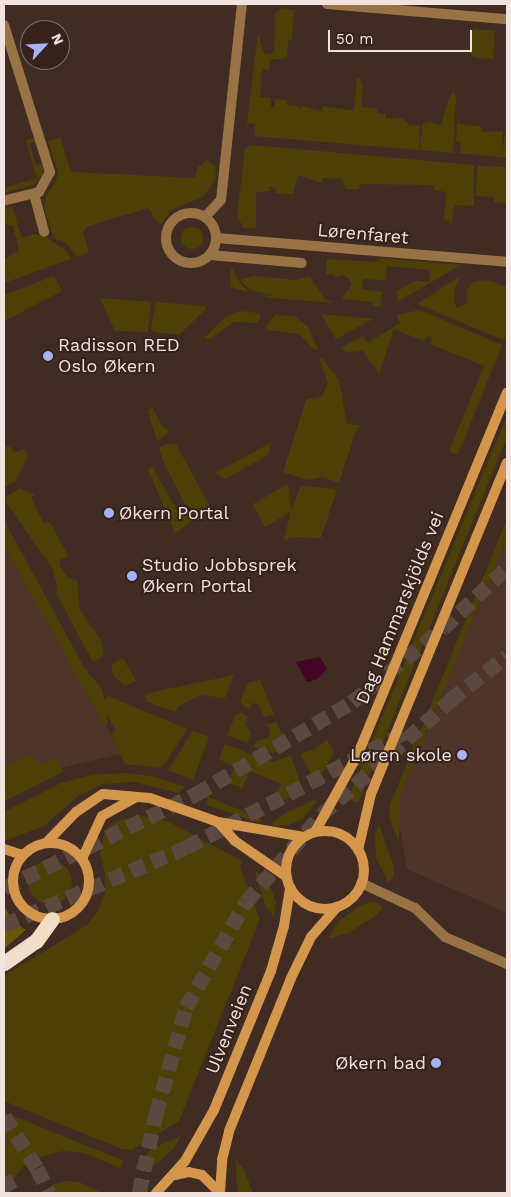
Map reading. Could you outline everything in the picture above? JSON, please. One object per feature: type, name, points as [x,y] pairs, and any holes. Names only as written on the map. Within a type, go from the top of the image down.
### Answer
[{"type":"highway","points":[[4,963],[36,942],[52,920]]},
{"type":"main road","name":"Dag Hammarskjölds vei","points":[[315,832],[358,754],[507,392]]},
{"type":"main road","points":[[358,850],[371,794],[507,462]]},
{"type":"main road","points":[[14,890],[14,871],[23,854],[46,843],[89,800],[103,794],[164,802],[218,822],[304,837]]},
{"type":"main road","points":[[82,859],[102,816],[134,798]]},
{"type":"main road","points":[[218,822],[234,841],[288,882],[305,903],[326,908],[337,907]]},
{"type":"main road","points":[[220,1192],[222,1160],[229,1131],[288,985],[311,937],[337,907],[351,898],[361,884],[363,861],[358,850],[344,836],[325,831],[315,832],[304,837],[289,854],[288,882]]},
{"type":"main road","points":[[4,882],[14,890],[28,911],[52,920],[74,912],[85,898],[90,881],[82,859],[70,848],[46,843]]},
{"type":"main road","points":[[4,850],[23,854]]},
{"type":"main road","name":"Ulvenveien","points":[[156,1193],[163,1183],[175,1175],[208,1122],[271,971],[284,926],[288,882]]},
{"type":"main road","points":[[175,1175],[188,1172],[202,1175],[220,1192]]},
{"type":"street","points":[[206,217],[221,200],[242,4]]},
{"type":"street","points":[[327,4],[507,19]]},
{"type":"street","points":[[4,25],[50,172],[39,192],[4,201]]},
{"type":"street","points":[[34,194],[44,232]]},
{"type":"street","points":[[190,212],[206,217],[212,222],[217,238],[210,254],[198,263],[181,261],[168,250],[166,233],[175,218],[190,212]]},
{"type":"street","name":"Lørenfaret","points":[[217,238],[507,262]]},
{"type":"street","points":[[210,254],[302,264]]},
{"type":"street","points":[[361,884],[415,908],[445,938],[507,964]]},
{"type":"shaded area","points":[[281,8],[294,10],[292,40],[288,41],[287,58],[270,60],[269,70],[262,69],[260,97],[271,98],[271,107],[275,107],[275,99],[287,100],[287,105],[299,106],[299,110],[302,106],[322,111],[323,106],[354,111],[357,78],[360,78],[363,84],[361,107],[377,109],[377,113],[386,114],[386,121],[387,118],[403,119],[409,125],[420,126],[419,150],[254,136],[255,124],[247,123],[258,33],[264,54],[274,53],[275,13]]},
{"type":"shaded area","points":[[473,29],[495,31],[493,59],[475,58],[470,53]]},
{"type":"shaded area","points":[[453,92],[456,97],[453,153],[420,150],[422,124],[431,122],[441,125],[448,100]]},
{"type":"shaded area","points":[[457,123],[481,127],[482,132],[503,131],[502,152],[507,124],[507,158],[460,153],[461,142],[456,141]]},
{"type":"shaded area","points":[[60,137],[71,172],[195,178],[198,167],[208,160],[216,167],[215,180],[203,197],[171,210],[160,225],[148,208],[86,227],[83,233],[89,252],[77,257],[67,244],[54,238],[45,211],[46,196],[56,182],[58,172],[48,141]]},
{"type":"shaded area","points":[[34,138],[36,142],[30,144],[36,165],[41,164],[43,167],[42,175],[35,184],[4,193],[4,188],[37,178],[26,140]]},
{"type":"shaded area","points":[[251,145],[474,165],[474,206],[454,205],[451,227],[449,221],[444,220],[446,192],[434,190],[434,185],[360,184],[359,189],[346,189],[342,179],[323,178],[322,183],[298,175],[293,194],[276,193],[276,188],[270,187],[270,191],[256,192],[256,228],[244,228],[237,216],[245,149]]},
{"type":"shaded area","points":[[478,166],[507,167],[507,203],[494,202],[494,197],[475,196]]},
{"type":"shaded area","points":[[12,207],[22,238],[34,234],[45,236],[66,251],[71,259],[4,283],[4,260],[19,250],[13,226],[4,224],[4,209]]},
{"type":"shaded area","points":[[192,227],[200,230],[203,238],[200,246],[192,249],[184,246],[181,238],[184,230]]},
{"type":"shaded area","points":[[381,258],[461,265],[397,302],[397,291],[416,281],[430,282],[429,270],[387,266],[386,280],[364,279],[362,289],[383,292],[380,307],[373,306],[373,302],[342,299],[352,284],[350,280],[344,275],[335,278],[335,275],[326,274],[327,259],[378,262]]},
{"type":"shaded area","points":[[231,269],[233,269],[240,283],[249,292],[260,295],[276,296],[250,290],[240,280],[253,276],[296,280],[310,276],[325,299],[334,303],[270,298],[230,287]]},
{"type":"shaded area","points":[[54,276],[62,291],[4,321],[4,295]]},
{"type":"shaded area","points":[[460,276],[454,291],[456,308],[467,303],[467,290],[473,282],[487,280],[507,287],[507,332],[504,340],[417,304]]},
{"type":"shaded area","points":[[100,298],[151,302],[148,332],[115,331]]},
{"type":"shaded area","points":[[156,302],[205,306],[205,310],[179,335],[154,332],[151,329]]},
{"type":"shaded area","points":[[420,310],[502,345],[458,455],[449,451],[484,366],[430,344],[432,338],[427,336],[424,341],[394,329],[379,373],[363,351],[345,352],[342,347],[363,336],[368,343],[400,323],[397,315]]},
{"type":"shaded area","points":[[239,311],[259,313],[261,318],[257,323],[234,322],[210,339],[204,338],[224,318]]},
{"type":"shaded area","points":[[321,314],[373,319],[336,339]]},
{"type":"shaded area","points":[[275,315],[294,316],[308,327],[318,349],[314,350],[299,334],[267,330],[266,326]]},
{"type":"shaded area","points":[[322,358],[339,380],[347,423],[361,426],[357,428],[339,483],[323,477],[307,480],[283,472],[306,400],[322,396],[328,382],[319,359]]},
{"type":"shaded area","points":[[152,407],[163,427],[170,432],[157,441],[148,411]]},
{"type":"shaded area","points":[[507,416],[507,437],[358,803],[348,799]]},
{"type":"shaded area","points":[[272,442],[268,455],[225,479],[215,473]]},
{"type":"shaded area","points":[[167,444],[176,444],[209,505],[205,507],[209,512],[201,516],[185,504],[163,461],[159,447]]},
{"type":"shaded area","points":[[4,447],[11,447],[14,453],[23,449],[28,456],[15,482],[4,487]]},
{"type":"shaded area","points":[[153,468],[177,510],[192,521],[175,533],[148,469]]},
{"type":"shaded area","points":[[288,484],[291,510],[301,486],[337,489],[321,538],[291,537],[284,541],[290,512],[265,527],[253,504]]},
{"type":"shaded area","points":[[20,488],[35,495],[31,497],[44,524],[50,522],[68,556],[60,560],[60,567],[68,578],[77,580],[80,610],[101,640],[104,655],[93,662],[56,593],[57,585],[52,568],[6,502],[7,496]]},
{"type":"shaded area","points":[[507,519],[507,537],[400,796],[399,841],[389,818],[390,805]]},
{"type":"shaded area","points":[[4,520],[84,667],[103,691],[104,700],[108,696],[187,729],[162,768],[125,764],[112,736],[115,730],[107,713],[108,724],[104,725],[4,545]]},
{"type":"shaded area","points":[[4,530],[121,754],[64,767],[4,798]]},
{"type":"shaded area","name":"Løren skole","points":[[507,537],[507,913],[407,869],[399,822],[400,796]]},
{"type":"shaded area","points":[[320,657],[327,669],[318,679],[307,682],[296,662]]},
{"type":"shaded area","points":[[123,658],[136,681],[125,686],[114,677],[111,665]]},
{"type":"shaded area","points":[[234,675],[225,698],[200,695],[177,707],[176,712],[147,702],[144,694]]},
{"type":"shaded area","points":[[260,680],[274,715],[264,717],[258,704],[252,703],[250,710],[240,702],[248,683]]},
{"type":"shaded area","points":[[241,712],[248,717],[245,725],[251,733],[247,743],[227,735],[236,714]]},
{"type":"shaded area","points":[[277,722],[288,748],[272,753],[254,746],[257,741],[268,738],[270,734],[267,724]]},
{"type":"shaded area","points":[[193,731],[209,737],[193,780],[168,770]]},
{"type":"shaded area","points":[[327,740],[334,752],[316,784],[300,754],[316,749]]},
{"type":"shaded area","points":[[225,744],[271,762],[291,756],[303,792],[277,803],[274,801],[281,784],[250,771],[242,788],[228,783],[235,767],[219,759]]},
{"type":"shaded area","points":[[31,753],[39,766],[56,756],[63,772],[4,801],[4,766]]},
{"type":"shaded area","points":[[127,773],[156,777],[185,787],[178,793],[135,782],[103,784],[78,796],[44,826],[4,841],[4,812],[61,783],[92,775]]},
{"type":"shaded area","points":[[207,796],[261,819],[259,823],[207,805]]},
{"type":"shaded area","points":[[318,799],[303,819],[289,825],[274,826],[272,822],[287,812]]},
{"type":"shaded area","points":[[142,816],[169,822],[242,861],[240,867],[260,919],[179,1121],[132,1150],[122,1149],[4,1101],[4,976],[87,925],[98,911],[105,894],[105,874],[100,853],[104,834],[109,826],[122,819]]},
{"type":"shaded area","points":[[379,824],[393,865],[394,875],[389,883],[376,858],[375,836]]},
{"type":"shaded area","points":[[46,860],[54,860],[66,866],[72,882],[66,898],[54,904],[46,904],[34,898],[28,886],[28,878],[34,866]]},
{"type":"shaded area","points":[[254,869],[271,887],[276,903],[274,916],[266,907]]},
{"type":"shaded area","points":[[374,902],[380,904],[382,909],[374,917],[348,933],[328,939],[339,921],[361,905]]},
{"type":"shaded area","points":[[4,907],[15,923],[26,930],[4,949]]},
{"type":"shaded area","points":[[4,1112],[124,1161],[120,1168],[85,1153],[63,1151],[38,1158],[22,1168],[4,1193]]},
{"type":"shaded area","points":[[181,1136],[174,1148],[157,1164],[137,1170],[135,1165],[153,1148]]},
{"type":"shaded area","points":[[236,1160],[243,1168],[253,1193],[237,1193]]},
{"type":"shaded area","points":[[66,1181],[79,1182],[102,1193],[40,1193],[54,1184]]},
{"type":"tunnel","points":[[4,888],[196,794],[352,702],[443,628],[507,568]]},
{"type":"tunnel","points":[[450,700],[507,656]]},
{"type":"tunnel","points":[[139,1193],[156,1114],[186,1007],[246,902],[321,815],[458,694]]},
{"type":"tunnel","points":[[4,925],[187,847],[405,732]]},
{"type":"tunnel","points":[[4,1116],[37,1168],[49,1193]]},
{"type":"tunnel","points":[[4,1177],[12,1193]]},
{"type":"place","name":"Radisson RED Oslo Økern","points":[[48,356]]},
{"type":"place","name":"Økern Portal","points":[[109,513]]},
{"type":"place","name":"Studio Jobbsprek Økern Portal","points":[[132,576]]},
{"type":"place","name":"Løren skole","points":[[462,755]]},
{"type":"place","name":"Økern bad","points":[[436,1063]]}]
